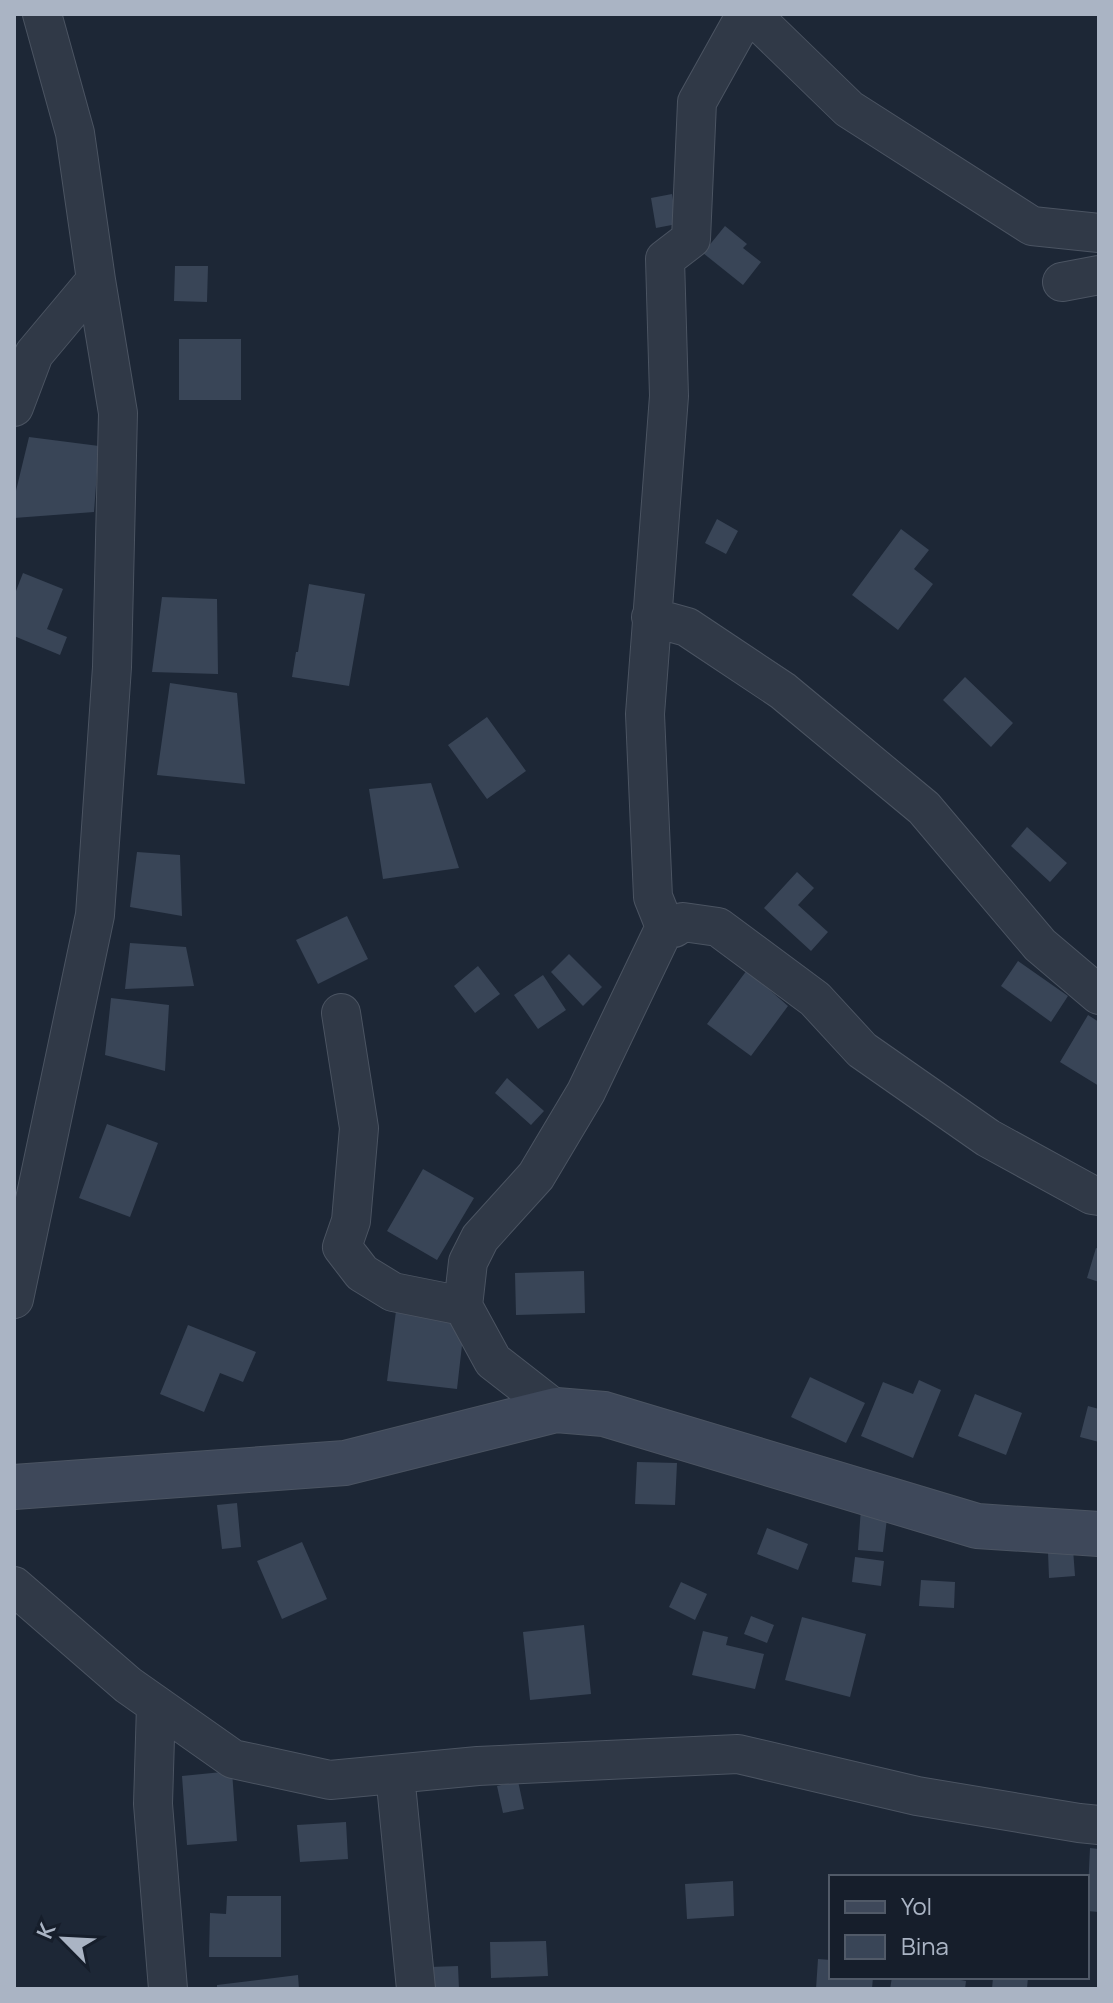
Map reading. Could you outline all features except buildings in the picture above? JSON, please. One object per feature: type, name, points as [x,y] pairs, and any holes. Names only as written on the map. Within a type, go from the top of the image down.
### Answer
[{"type":"street","points":[[14,1299],[95,915],[112,667],[118,413],[75,133],[42,14]]},
{"type":"street","points":[[556,1410],[493,1361],[463,1306],[468,1262],[480,1238],[536,1176],[586,1092],[665,927],[653,897],[645,714],[669,396],[665,259],[691,239],[697,102],[748,14],[849,109],[1032,226],[1099,233]]},
{"type":"street","points":[[14,407],[34,354],[96,280]]},
{"type":"street","points":[[651,617],[687,627],[783,691],[924,808],[1040,945],[1099,995]]},
{"type":"street","points":[[665,927],[674,928],[683,922],[718,927],[815,999],[862,1050],[988,1138],[1099,1196]]},
{"type":"street","points":[[341,1013],[359,1128],[351,1221],[342,1247],[362,1273],[393,1292],[463,1306]]},
{"type":"street","points":[[14,1487],[345,1463],[556,1410],[604,1414],[977,1526],[1099,1534]]},
{"type":"street","points":[[14,1586],[128,1685],[233,1759],[330,1780],[478,1766],[738,1754],[917,1796],[1099,1825]]},
{"type":"street","points":[[156,1705],[153,1804],[168,1989]]},
{"type":"street","points":[[395,1774],[416,1989]]}]
